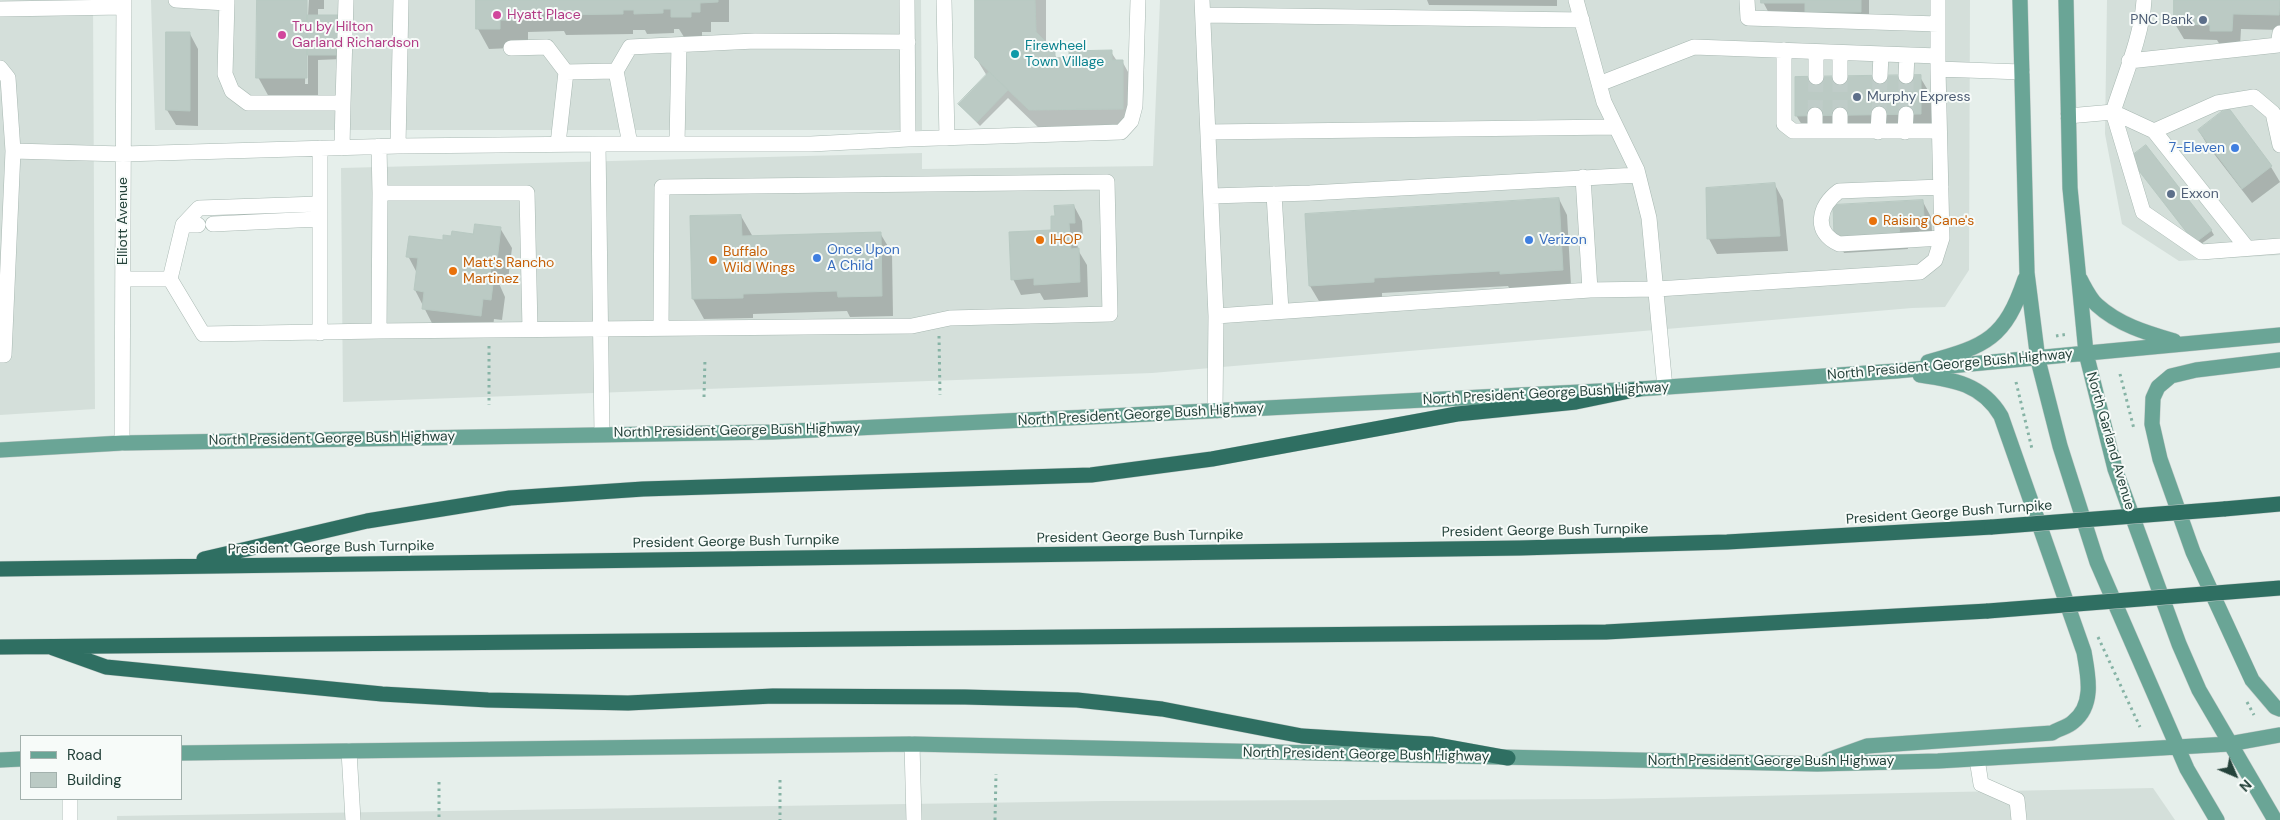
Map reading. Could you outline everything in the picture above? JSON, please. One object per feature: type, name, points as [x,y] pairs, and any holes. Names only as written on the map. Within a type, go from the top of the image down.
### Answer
[{"type":"highway","points":[[177,566],[367,521],[510,498],[644,489],[1091,475],[1212,460],[1457,414],[1576,402],[1639,389]]},
{"type":"highway","name":"President George Bush Turnpike","points":[[0,569],[1530,548],[1727,542],[1992,527],[2280,504]]},
{"type":"highway","points":[[0,647],[44,645],[1606,632],[1988,611],[2280,588]]},
{"type":"highway","points":[[44,645],[106,668],[382,694],[488,700],[628,703],[773,696],[965,697],[1077,700],[1162,709],[1302,736],[1431,744],[1508,758]]},
{"type":"main road","points":[[2020,0],[2027,273],[2038,360],[2060,446],[2097,562],[2188,769],[2217,820]]},
{"type":"main road","name":"North Garland Avenue","points":[[2066,0],[2070,188],[2086,353],[2116,469],[2144,552],[2182,652],[2199,690],[2275,820]]},
{"type":"main road","points":[[1896,372],[1970,350],[1990,338],[2004,325],[2015,307],[2027,273]]},
{"type":"main road","points":[[2079,278],[2096,304],[2114,318],[2137,330],[2183,344]]},
{"type":"main road","name":"North President George Bush Highway","points":[[0,450],[122,443],[772,432],[1215,411],[1665,388],[1896,372],[2038,360],[2086,353],[2280,334]]},
{"type":"main road","points":[[2280,360],[2196,370],[2171,376],[2158,387],[2153,398],[2152,424],[2160,459],[2193,552],[2232,642],[2252,680],[2275,708],[2280,709]]},
{"type":"main road","points":[[1817,764],[1867,746],[2052,732],[2074,722],[2085,705],[2090,684],[2084,652],[2001,416],[1992,401],[1972,387],[1942,379],[1896,372]]},
{"type":"main road","name":"North President George Bush Highway","points":[[182,753],[912,744],[1817,764],[1977,759],[2229,744],[2280,736]]},
{"type":"main road","points":[[0,760],[20,758]]},
{"type":"street","points":[[176,0],[227,2],[225,74],[232,91],[248,103],[343,103]]},
{"type":"street","points":[[342,148],[346,0]]},
{"type":"street","points":[[398,146],[401,0]]},
{"type":"street","points":[[907,0],[908,139]]},
{"type":"street","points":[[944,0],[947,138]]},
{"type":"street","points":[[14,151],[123,154],[379,146],[811,144],[1121,132],[1131,121],[1135,106],[1138,0]]},
{"type":"street","points":[[1202,0],[1216,316],[1215,411]]},
{"type":"street","points":[[1576,0],[1604,102],[1638,175],[1649,218],[1665,388]]},
{"type":"street","points":[[1748,0],[1748,18],[1938,24]]},
{"type":"street","points":[[1216,316],[1590,290],[1656,289],[1920,272],[1935,260],[1942,238],[1938,0]]},
{"type":"street","points":[[2144,0],[2129,61],[2113,112],[2143,212],[2201,252],[2280,246]]},
{"type":"street","points":[[0,9],[124,4]]},
{"type":"street","name":"Elliott Avenue","points":[[122,443],[124,4]]},
{"type":"street","points":[[1203,16],[1582,20]]},
{"type":"street","points":[[2129,61],[2278,45],[2280,33]]},
{"type":"street","points":[[630,144],[616,71],[630,47],[755,41],[908,42]]},
{"type":"street","points":[[677,144],[679,45]]},
{"type":"street","points":[[511,48],[547,47],[566,72],[558,144]]},
{"type":"street","points":[[1599,84],[1694,47],[1907,55],[1938,63],[2022,72]]},
{"type":"street","points":[[1784,50],[1784,124],[1793,131],[1939,132]]},
{"type":"street","points":[[1816,52],[1816,77]]},
{"type":"street","points":[[1840,53],[1840,77]]},
{"type":"street","points":[[1880,76],[1881,54]]},
{"type":"street","points":[[1906,76],[1907,55]]},
{"type":"street","points":[[0,68],[8,78],[14,151],[4,355],[0,355]]},
{"type":"street","points":[[566,72],[616,71]]},
{"type":"street","points":[[2154,131],[2216,103],[2254,97],[2274,113],[2280,145]]},
{"type":"street","points":[[2068,116],[2113,112],[2154,131],[2247,248]]},
{"type":"street","points":[[1878,132],[1879,114]]},
{"type":"street","points":[[1905,132],[1906,114]]},
{"type":"street","points":[[1815,115],[1815,131]]},
{"type":"street","points":[[1840,115],[1840,131]]},
{"type":"street","points":[[1208,132],[1616,127]]},
{"type":"street","points":[[598,144],[602,434]]},
{"type":"street","points":[[379,146],[379,331]]},
{"type":"street","points":[[320,148],[318,219],[320,333]]},
{"type":"street","points":[[1211,196],[1638,175]]},
{"type":"street","points":[[1583,177],[1590,290]]},
{"type":"street","points":[[170,279],[203,334],[601,328],[661,328],[912,326],[950,318],[1110,314],[1107,182],[662,187],[661,328]]},
{"type":"street","points":[[1940,187],[1839,191],[1829,199],[1822,210],[1822,226],[1826,235],[1839,244],[1942,238]]},
{"type":"street","points":[[380,193],[528,193],[530,329]]},
{"type":"street","points":[[1274,194],[1281,311]]},
{"type":"street","points":[[170,279],[198,224],[199,208],[319,204]]},
{"type":"street","points":[[198,224],[318,219]]},
{"type":"street","points":[[123,279],[170,279]]},
{"type":"street","points":[[912,744],[914,820]]},
{"type":"street","points":[[349,751],[353,820]]},
{"type":"street","points":[[1977,759],[1982,784],[2017,800],[2019,820]]},
{"type":"street","points":[[70,800],[70,820]]},
{"type":"path","points":[[939,330],[940,395]]},
{"type":"path","points":[[2056,336],[2071,334]]},
{"type":"path","points":[[489,343],[490,405]]},
{"type":"path","points":[[704,397],[705,358]]},
{"type":"path","points":[[995,820],[996,774]]},
{"type":"path","points":[[780,780],[780,820]]},
{"type":"path","points":[[439,782],[439,819]]},
{"type":"shaded area","points":[[0,0],[93,0],[95,409],[0,415]]},
{"type":"shaded area","points":[[151,0],[921,0],[922,130],[155,130]]},
{"type":"shaded area","points":[[1160,0],[1970,0],[1969,270],[1945,307],[1912,308],[1152,373],[343,402],[341,168],[922,153],[922,169],[1153,166]]},
{"type":"shaded area","points":[[2107,0],[2280,0],[2280,255],[2179,261],[2122,224],[2105,134]]},
{"type":"shaded area","points":[[2153,788],[2175,820],[117,820],[117,816],[1105,801],[1605,799]]},
{"type":"building","name":"Tru by Hilton Garland Richardson","points":[[257,0],[307,0],[307,78],[256,78]]},
{"type":"building","name":"Hyatt Place","points":[[476,0],[718,0],[718,2],[700,3],[700,12],[691,12],[691,17],[671,17],[671,9],[663,9],[663,13],[634,14],[634,10],[623,10],[623,14],[553,15],[553,11],[517,12],[517,20],[500,20],[500,29],[476,29]]},
{"type":"building","name":"Firewheel Town Village","points":[[975,0],[1035,0],[1036,32],[1055,51],[1055,58],[1069,57],[1069,51],[1112,50],[1112,60],[1123,60],[1123,109],[1029,110],[975,58]]},
{"type":"building","points":[[1761,0],[1861,0],[1861,12],[1805,12],[1805,3],[1761,3]]},
{"type":"building","name":"PNC Bank","points":[[2174,0],[2280,0],[2279,15],[2233,14],[2232,31],[2210,31],[2210,25],[2174,24]]},
{"type":"building","points":[[307,15],[341,15],[341,55],[307,55]]},
{"type":"building","points":[[166,32],[190,32],[190,111],[166,110]]},
{"type":"building","points":[[989,72],[1008,90],[977,122],[958,104]]},
{"type":"building","points":[[1921,75],[1921,114],[1795,116],[1795,77]]},
{"type":"building","name":"7-Eleven","points":[[2228,107],[2272,166],[2242,189],[2198,130]]},
{"type":"building","name":"Exxon","points":[[2146,145],[2212,230],[2195,243],[2129,158]]},
{"type":"building","points":[[1775,183],[1780,236],[1707,239],[1706,188]]},
{"type":"building","points":[[1559,198],[1563,270],[1500,274],[1500,271],[1374,278],[1374,282],[1309,286],[1305,214]]},
{"type":"building","name":"Raising Cane's","points":[[1923,200],[1924,216],[1911,216],[1912,227],[1899,227],[1900,234],[1834,238],[1833,205]]},
{"type":"building","name":"IHOP","points":[[1074,205],[1075,223],[1069,223],[1071,249],[1079,248],[1080,282],[1034,285],[1034,278],[1011,280],[1009,232],[1051,230],[1051,216],[1055,216],[1054,206]]},
{"type":"building","points":[[741,215],[742,236],[881,232],[882,296],[838,297],[837,291],[743,294],[743,298],[692,299],[690,216]]},
{"type":"building","name":"Matt's Rancho Martinez","points":[[475,224],[501,227],[497,261],[486,260],[485,266],[491,267],[490,276],[494,276],[491,300],[483,299],[481,316],[422,309],[424,292],[414,290],[418,258],[406,257],[409,236],[443,240],[443,235],[451,236],[452,231],[473,234]]},
{"type":"tunnel","points":[[1879,114],[1880,76]]},
{"type":"tunnel","points":[[1906,76],[1906,114]]},
{"type":"tunnel","points":[[1815,115],[1816,77]]},
{"type":"tunnel","points":[[1840,77],[1840,115]]},
{"type":"place","name":"Hyatt Place","points":[[497,15]]},
{"type":"place","name":"PNC Bank","points":[[2203,20]]},
{"type":"place","name":"Tru by Hilton Garland Richardson","points":[[282,35]]},
{"type":"place","name":"Firewheel Town Village","points":[[1015,54]]},
{"type":"place","name":"Murphy Express","points":[[1857,97]]},
{"type":"place","name":"7-Eleven","points":[[2235,148]]},
{"type":"place","name":"Exxon","points":[[2171,194]]},
{"type":"place","name":"Raising Cane's","points":[[1873,221]]},
{"type":"place","name":"IHOP","points":[[1040,240]]},
{"type":"place","name":"Verizon","points":[[1529,240]]},
{"type":"place","name":"Once Upon A Child","points":[[817,258]]},
{"type":"place","name":"Buffalo Wild Wings","points":[[713,260]]},
{"type":"place","name":"Matt's Rancho Martinez","points":[[453,271]]}]
